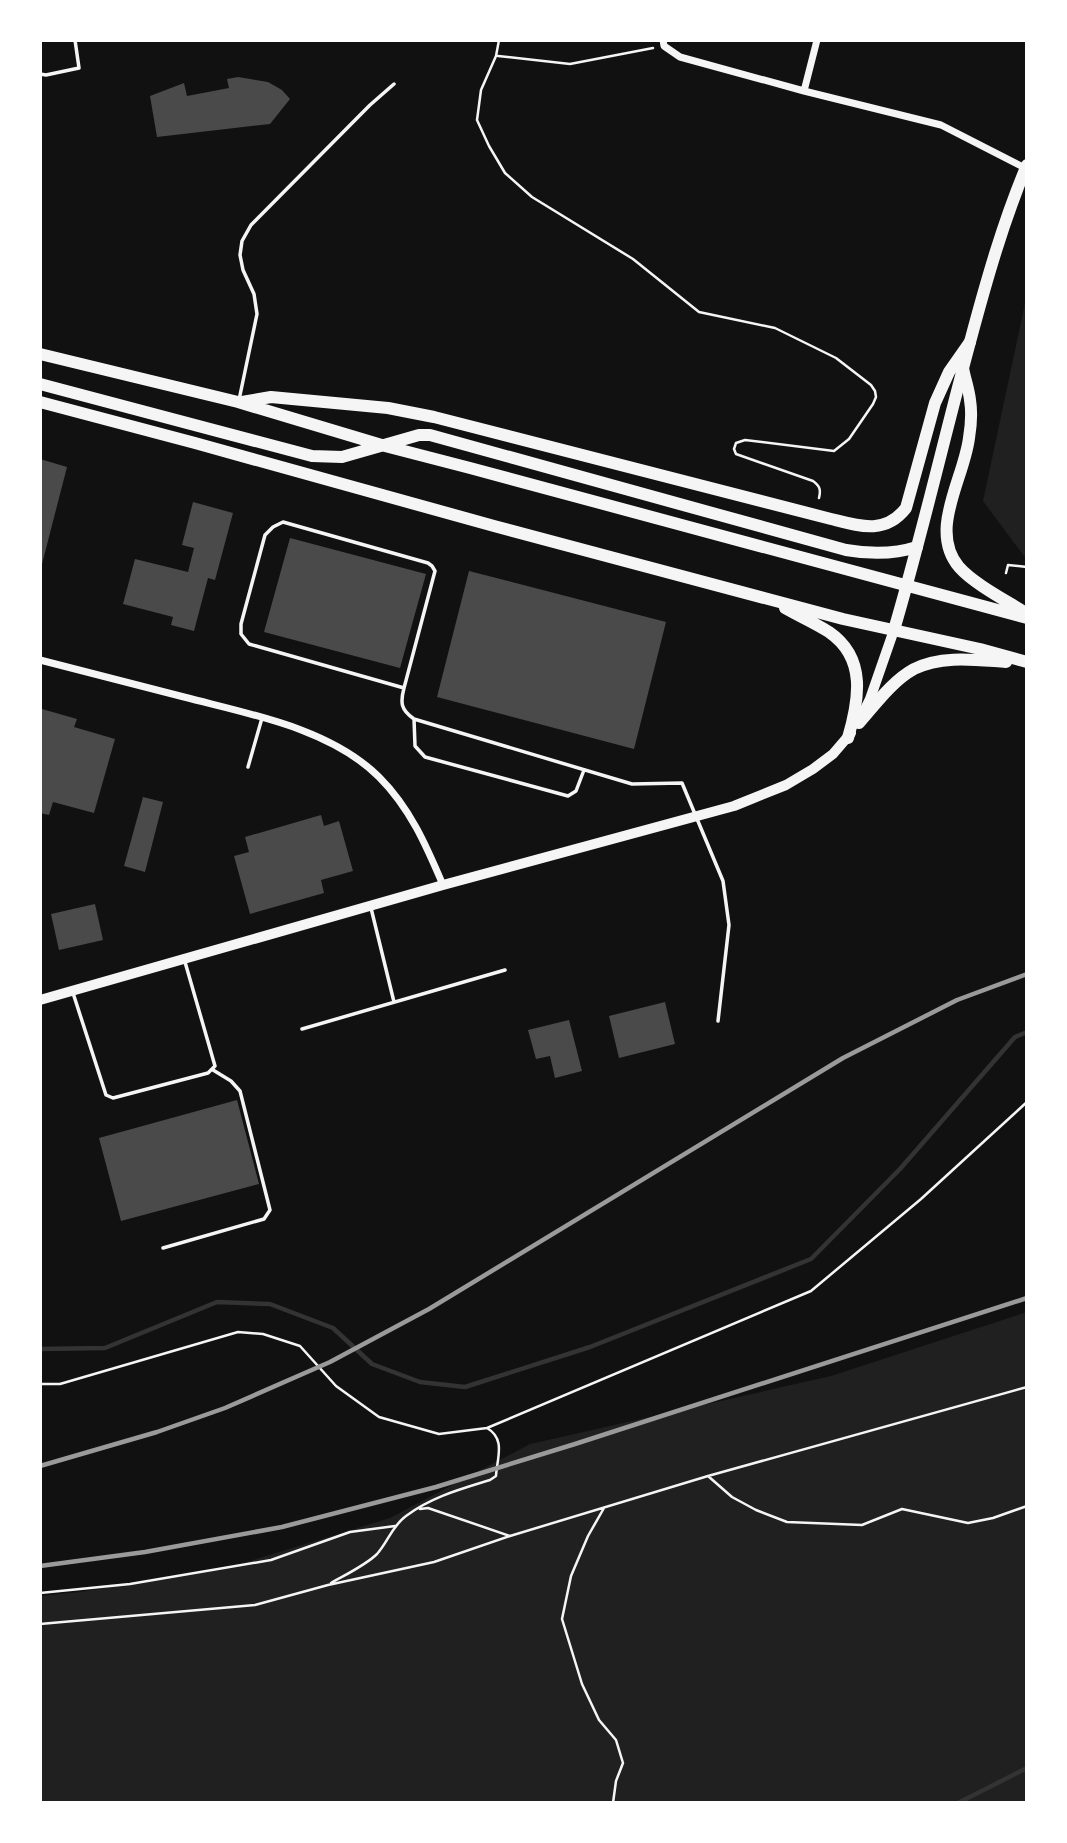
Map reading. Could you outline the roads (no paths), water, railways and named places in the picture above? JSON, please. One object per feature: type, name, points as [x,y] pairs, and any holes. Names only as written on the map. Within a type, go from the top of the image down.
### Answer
[{"type":"main road","points":[[894,630],[991,262],[1026,166]]},
{"type":"main road","points":[[238,402],[271,397],[388,408],[434,416],[831,519],[874,526],[893,521],[906,508],[935,403],[949,372],[970,342]]},
{"type":"main road","points":[[40,354],[238,402],[385,446],[1027,615]]},
{"type":"main road","points":[[963,368],[971,401],[969,439],[947,520],[945,535],[948,549],[960,567],[971,577],[1027,615]]},
{"type":"main road","points":[[40,384],[312,456],[342,457],[419,435],[430,435],[846,550],[864,554],[905,551],[918,547]]},
{"type":"main road","points":[[40,402],[843,619],[1027,663]]},
{"type":"main road","points":[[766,598],[831,633],[851,657],[857,673],[858,688],[855,714],[848,738]]},
{"type":"main road","points":[[859,723],[895,684],[915,669],[929,663],[963,660],[1027,663]]},
{"type":"street","points":[[804,91],[817,40]]},
{"type":"street","points":[[663,43],[680,57],[941,125],[1026,166]]},
{"type":"street","points":[[40,1000],[443,885],[734,806],[786,785],[833,754],[859,723],[894,630]]},
{"type":"street","points":[[40,660],[262,718],[338,747],[377,775],[404,805],[416,824],[443,885]]},
{"type":"lane","points":[[40,74],[79,68],[75,40]]},
{"type":"lane","points":[[238,402],[257,314],[254,294],[243,270],[240,255],[242,241],[251,225],[394,84]]},
{"type":"lane","points":[[404,688],[248,644],[241,634],[241,624],[265,535],[273,527],[283,522],[432,566],[435,572],[404,688],[401,699],[405,713],[414,719],[632,784],[682,783],[723,881],[729,925],[718,1021]]},
{"type":"lane","points":[[248,767],[262,718]]},
{"type":"lane","points":[[414,719],[415,746],[425,757],[568,796],[576,790],[584,769]]},
{"type":"lane","points":[[371,906],[394,1003]]},
{"type":"lane","points":[[73,991],[106,1094],[113,1098],[208,1073],[215,1066],[184,958]]},
{"type":"lane","points":[[302,1029],[505,970]]},
{"type":"lane","points":[[163,1248],[264,1219],[270,1210],[240,1091],[213,1070]]},
{"type":"waterway","points":[[40,1349],[105,1348],[217,1302],[270,1304],[333,1328],[372,1364],[420,1382],[465,1387],[590,1347],[811,1259],[900,1169],[1015,1037],[1027,1032]]},
{"type":"waterway","points":[[958,1803],[1027,1768]]},
{"type":"railway","points":[[40,1466],[157,1432],[225,1408],[330,1362],[429,1309],[843,1058],[957,1000],[1027,974]]},
{"type":"railway","points":[[40,1566],[145,1552],[282,1527],[436,1487],[1027,1298]]}]
